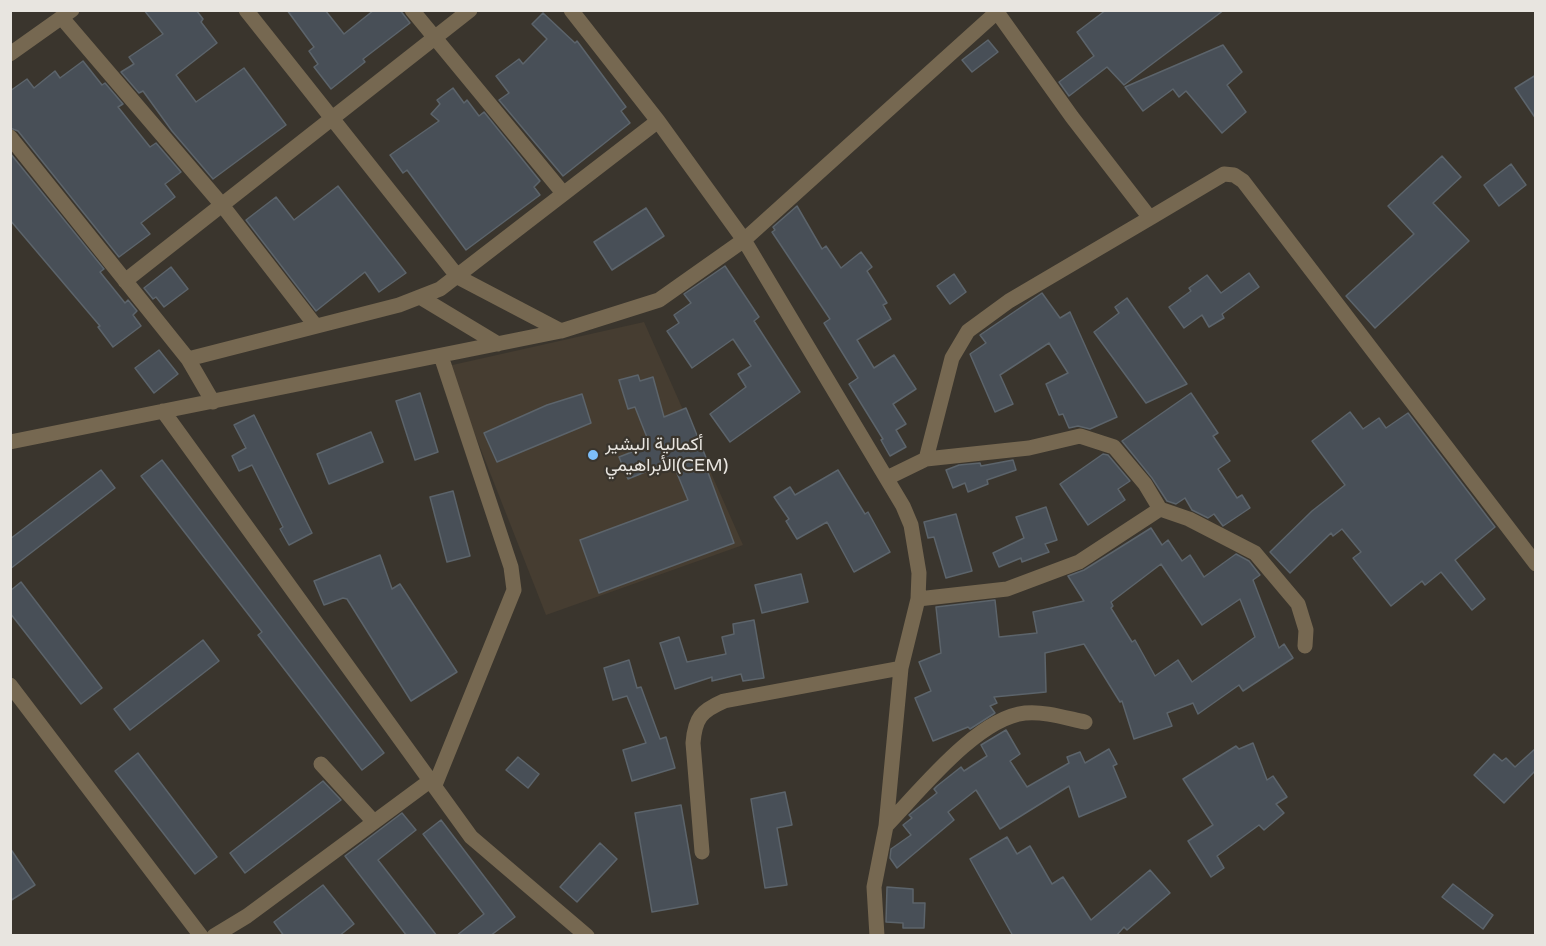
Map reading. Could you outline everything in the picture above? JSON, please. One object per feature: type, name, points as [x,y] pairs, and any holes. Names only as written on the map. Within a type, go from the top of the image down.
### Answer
[{"type":"street","points":[[246,10],[458,277],[561,330]]},
{"type":"street","points":[[412,10],[563,194]]},
{"type":"street","points":[[125,281],[470,10]]},
{"type":"street","points":[[571,10],[658,121],[744,240],[887,478],[911,525],[919,573],[918,599],[901,668],[886,826],[874,887],[877,936]]},
{"type":"street","points":[[10,442],[498,344],[561,330],[659,300],[744,240],[998,11],[1072,117],[1150,218]]},
{"type":"street","points":[[10,54],[67,14],[222,205],[315,325]]},
{"type":"street","points":[[188,359],[399,305],[440,289],[658,121]]},
{"type":"street","points":[[10,137],[188,359],[213,402]]},
{"type":"street","points":[[926,459],[952,358],[968,331],[1008,301],[1224,174],[1234,175],[1243,181],[1536,564]]},
{"type":"street","points":[[420,297],[498,344]]},
{"type":"street","points":[[214,936],[247,916],[374,822],[433,782],[514,590],[511,567],[441,356]]},
{"type":"street","points":[[163,411],[471,837],[587,936]]},
{"type":"street","points":[[887,478],[926,459],[1029,448],[1080,436],[1114,447],[1145,484],[1160,509],[1189,519],[1255,553],[1298,604],[1306,630],[1305,646]]},
{"type":"street","points":[[918,599],[1007,589],[1078,562],[1160,509]]},
{"type":"street","points":[[702,852],[693,743],[694,729],[704,710],[724,701],[901,668]]},
{"type":"street","points":[[10,685],[201,936]]},
{"type":"street","points":[[886,826],[971,739],[1010,715],[1028,712],[1084,722]]},
{"type":"street","points":[[321,764],[374,822]]},
{"type":"shaded area","name":"أكمالية البشير الأبراهيمي(CEM)","points":[[644,322],[743,545],[546,615],[448,366]]},
{"type":"building","points":[[144,10],[196,10],[203,19],[201,22],[217,43],[176,75],[196,102],[244,68],[286,125],[213,179],[172,131],[143,91],[139,93],[121,72],[134,64],[129,57],[163,34]]},
{"type":"building","points":[[287,10],[325,10],[344,34],[374,10],[400,10],[410,23],[363,59],[365,62],[331,89],[314,67],[318,64],[309,51],[314,47]]},
{"type":"building","points":[[1106,10],[1224,10],[1124,85],[1107,67],[1069,96],[1059,82],[1094,56],[1077,32]]},
{"type":"building","points":[[543,13],[575,43],[577,41],[626,107],[621,111],[630,123],[563,176],[499,100],[509,93],[496,76],[519,59],[523,64],[547,39],[532,24]]},
{"type":"building","points":[[988,40],[998,52],[972,72],[962,60]]},
{"type":"building","points":[[1223,45],[1242,72],[1227,85],[1246,112],[1222,133],[1186,91],[1179,97],[1173,89],[1143,111],[1125,87]]},
{"type":"building","points":[[83,61],[102,85],[105,83],[123,104],[118,107],[150,147],[156,143],[181,172],[165,184],[175,197],[141,223],[150,234],[119,257],[18,131],[10,128],[10,91],[27,79],[34,88],[55,71],[60,78]]},
{"type":"building","points":[[1536,75],[1536,119],[1515,88]]},
{"type":"building","points":[[453,88],[464,103],[467,100],[479,116],[484,112],[540,181],[534,187],[540,195],[466,250],[407,170],[403,173],[390,155],[439,121],[431,114],[440,104],[437,100]]},
{"type":"building","points":[[10,153],[104,269],[100,272],[125,303],[128,300],[137,311],[133,315],[141,326],[113,347],[98,327],[100,326],[10,220]]},
{"type":"building","points":[[1442,156],[1461,177],[1433,203],[1469,241],[1375,328],[1346,296],[1414,234],[1388,206]]},
{"type":"building","points":[[1511,164],[1526,185],[1499,206],[1484,185]]},
{"type":"building","points":[[338,186],[406,273],[379,292],[365,272],[316,311],[246,220],[276,197],[294,220]]},
{"type":"building","points":[[797,206],[822,249],[826,246],[841,268],[861,252],[872,267],[867,271],[887,303],[883,305],[891,319],[857,340],[874,368],[894,355],[916,389],[893,404],[906,424],[896,430],[906,447],[890,456],[881,440],[883,439],[849,384],[858,378],[824,323],[830,319],[772,232],[775,230],[773,227]]},
{"type":"building","points":[[646,208],[664,236],[612,270],[594,242]]},
{"type":"building","points":[[725,266],[759,317],[754,321],[800,392],[730,442],[710,414],[746,387],[738,374],[751,366],[733,339],[692,368],[667,331],[679,323],[674,315],[691,303],[684,294]]},
{"type":"building","points":[[171,267],[188,289],[164,307],[144,288]]},
{"type":"building","points":[[1249,273],[1259,287],[1222,314],[1224,318],[1209,327],[1202,315],[1184,328],[1169,307],[1191,291],[1189,288],[1207,275],[1221,293]]},
{"type":"building","points":[[954,274],[966,292],[950,304],[937,286]]},
{"type":"building","points":[[1042,293],[1060,318],[1070,312],[1117,417],[1090,429],[1078,426],[1069,428],[1063,414],[1059,415],[1046,384],[1068,373],[1049,343],[1000,375],[1013,404],[995,412],[970,354],[986,343],[980,335]]},
{"type":"building","points":[[1127,298],[1187,384],[1146,403],[1094,332],[1119,313],[1115,307]]},
{"type":"building","points":[[159,350],[178,374],[154,393],[135,368]]},
{"type":"building","points":[[638,375],[640,381],[653,377],[664,417],[686,408],[709,465],[706,467],[734,543],[599,593],[580,540],[688,500],[672,461],[628,479],[619,457],[650,445],[635,407],[628,409],[619,380]]},
{"type":"building","points":[[420,393],[438,452],[415,460],[396,401]]},
{"type":"building","points":[[1191,393],[1218,433],[1213,436],[1230,461],[1218,469],[1237,498],[1242,495],[1250,508],[1223,526],[1214,514],[1208,518],[1192,510],[1185,498],[1176,504],[1167,501],[1152,478],[1122,441]]},
{"type":"building","points":[[582,394],[591,423],[497,462],[484,433],[547,405]]},
{"type":"building","points":[[1350,412],[1363,429],[1379,418],[1386,428],[1408,413],[1495,527],[1455,560],[1485,599],[1472,610],[1441,572],[1425,585],[1422,581],[1391,606],[1353,558],[1361,552],[1342,529],[1333,536],[1331,533],[1290,573],[1270,552],[1312,511],[1345,485],[1312,441]]},
{"type":"building","points":[[254,415],[312,533],[289,545],[280,529],[283,527],[252,465],[239,471],[232,456],[246,448],[234,425]]},
{"type":"building","points":[[371,432],[383,462],[329,484],[317,454]]},
{"type":"building","points":[[1103,454],[1108,455],[1130,481],[1118,489],[1125,500],[1088,525],[1060,484]]},
{"type":"building","points":[[162,460],[384,753],[362,770],[258,635],[262,632],[141,476]]},
{"type":"building","points":[[1013,460],[1016,470],[987,480],[988,484],[968,492],[965,483],[953,488],[946,470],[959,465],[980,463],[981,466]]},
{"type":"building","points":[[101,470],[115,488],[10,569],[10,539]]},
{"type":"building","points":[[838,470],[865,514],[868,512],[890,552],[854,572],[827,522],[797,539],[786,521],[789,519],[774,497],[790,487],[795,495]]},
{"type":"building","points":[[453,491],[470,556],[447,562],[430,497]]},
{"type":"building","points":[[1046,507],[1057,540],[1045,544],[1049,552],[1022,562],[1021,558],[999,567],[993,553],[1024,538],[1016,517]]},
{"type":"building","points":[[956,514],[972,571],[946,578],[934,537],[928,538],[924,522]]},
{"type":"building","points":[[1151,528],[1162,545],[1168,540],[1182,561],[1190,555],[1204,577],[1236,554],[1249,561],[1260,575],[1253,580],[1279,648],[1284,644],[1293,658],[1243,691],[1239,685],[1198,714],[1193,703],[1167,713],[1172,726],[1134,739],[1122,701],[1120,702],[1084,644],[1045,653],[1046,692],[994,697],[997,703],[990,706],[995,713],[970,729],[968,727],[933,741],[915,698],[931,691],[919,662],[941,653],[936,607],[995,600],[999,637],[1037,633],[1033,612],[1084,601],[1068,576],[1084,570]],"holes":[[[1161,564],[1202,625],[1240,599],[1255,637],[1192,682],[1178,660],[1155,676],[1135,640],[1132,642],[1111,608],[1113,606],[1111,602]]]},
{"type":"building","points":[[380,555],[392,589],[400,584],[457,672],[411,701],[347,599],[343,598],[324,605],[314,581]]},
{"type":"building","points":[[801,574],[808,602],[762,613],[755,585]]},
{"type":"building","points":[[21,582],[102,688],[81,704],[10,613],[10,591]]},
{"type":"building","points":[[754,620],[764,678],[743,681],[741,674],[712,681],[712,677],[675,689],[660,643],[679,637],[687,662],[726,654],[722,637],[734,634],[733,624]]},
{"type":"building","points":[[203,640],[219,661],[130,730],[114,709]]},
{"type":"building","points":[[629,660],[637,688],[641,687],[660,739],[666,737],[675,768],[632,781],[623,750],[646,743],[627,696],[613,700],[604,668]]},
{"type":"building","points":[[1006,730],[1020,754],[1010,761],[1027,787],[1069,763],[1067,757],[1080,752],[1085,763],[1109,749],[1117,764],[1113,766],[1126,797],[1079,817],[1069,786],[1000,829],[976,790],[948,812],[954,820],[897,868],[890,858],[891,849],[911,835],[903,825],[912,818],[909,815],[937,793],[934,789],[961,767],[964,771],[987,756],[981,745]]},
{"type":"building","points":[[1253,743],[1267,780],[1273,776],[1287,797],[1276,804],[1284,813],[1264,830],[1259,825],[1217,856],[1224,868],[1211,877],[1188,841],[1213,825],[1183,779],[1236,746],[1239,749]]},
{"type":"building","points":[[1536,748],[1536,770],[1504,803],[1474,775],[1494,754],[1502,761],[1506,758],[1515,767]]},
{"type":"building","points":[[138,753],[217,857],[195,874],[115,771]]},
{"type":"building","points":[[518,757],[539,774],[528,788],[506,770]]},
{"type":"building","points":[[323,781],[341,800],[245,873],[230,853]]},
{"type":"building","points":[[785,792],[792,825],[777,828],[787,885],[765,888],[751,799]]},
{"type":"building","points":[[681,805],[698,904],[652,912],[635,813]]},
{"type":"building","points":[[402,813],[416,830],[378,860],[437,936],[407,936],[345,856]]},
{"type":"building","points":[[441,820],[515,917],[490,936],[456,936],[484,914],[423,834]]},
{"type":"building","points":[[1007,837],[1017,854],[1030,846],[1052,884],[1063,877],[1091,920],[1150,870],[1170,893],[1127,930],[1124,927],[1116,936],[1013,936],[970,859]]},
{"type":"building","points":[[600,843],[617,859],[577,902],[560,887]]},
{"type":"building","points":[[10,848],[35,885],[10,901]]},
{"type":"building","points":[[1453,884],[1493,915],[1483,929],[1442,897]]},
{"type":"building","points":[[323,885],[354,924],[339,936],[284,936],[274,922]]},
{"type":"building","points":[[887,887],[913,889],[913,903],[925,903],[924,928],[903,928],[903,923],[886,922]]},
{"type":"place","name":"أكمالية البشير الأبراهيمي(CEM)","points":[[593,455]]}]
